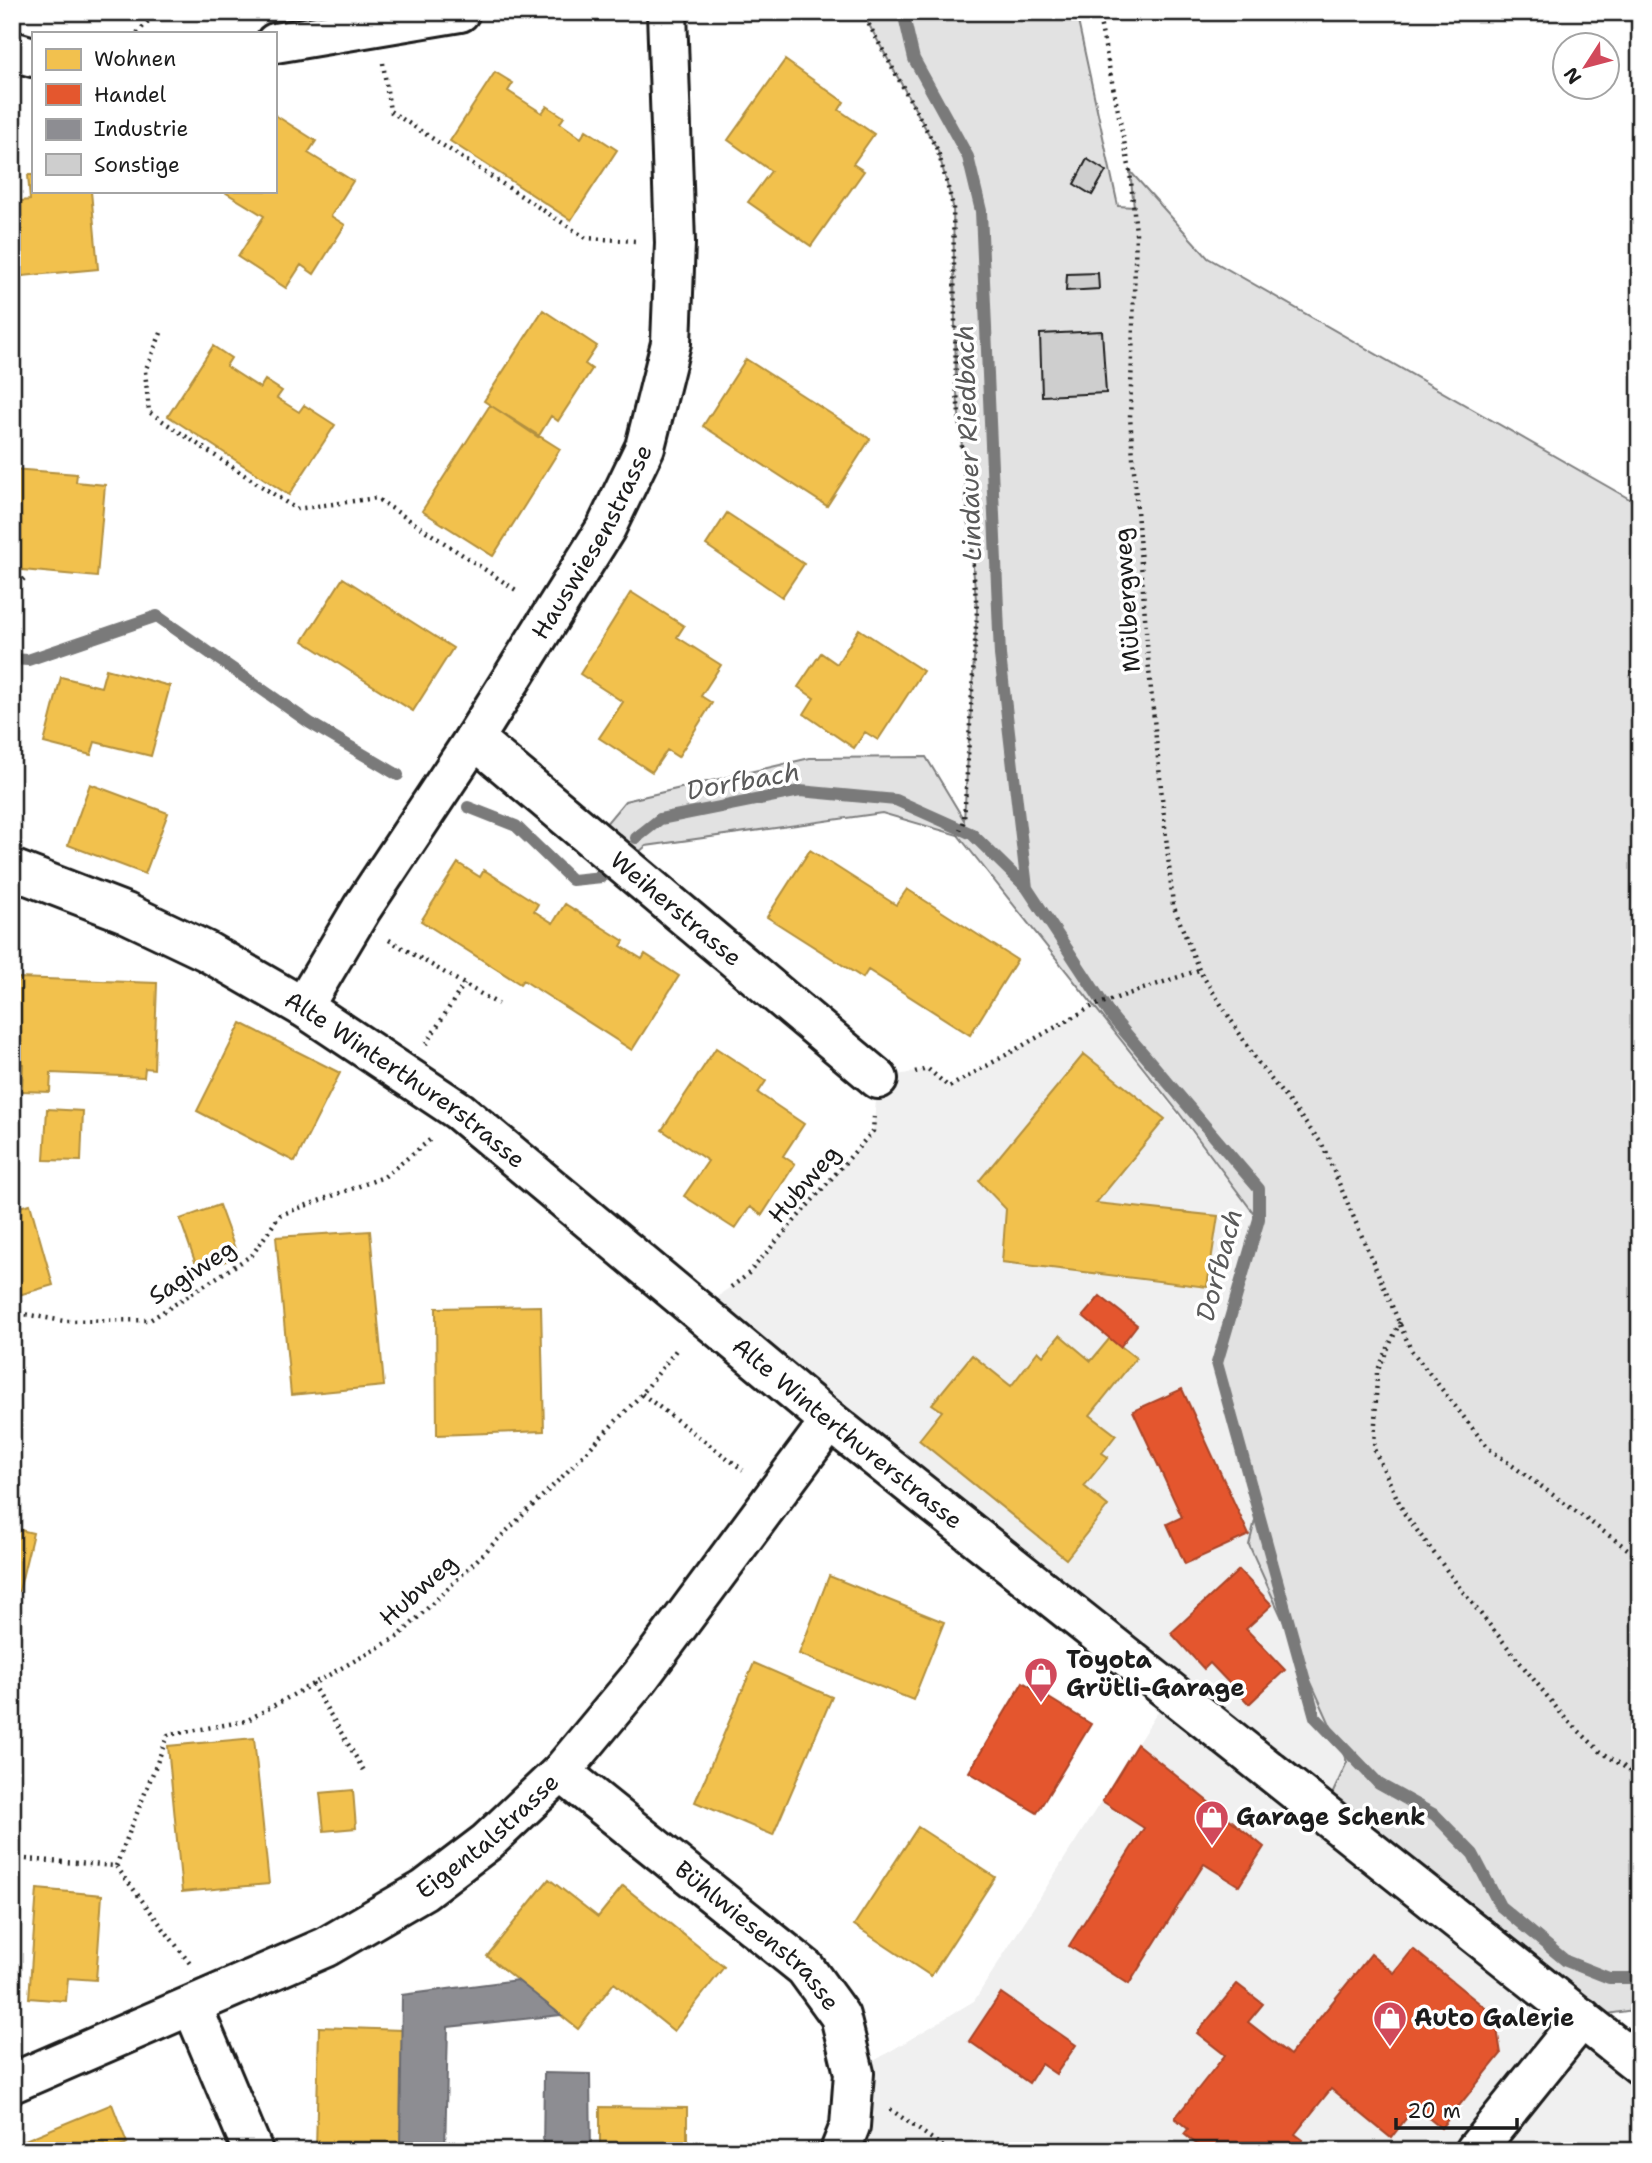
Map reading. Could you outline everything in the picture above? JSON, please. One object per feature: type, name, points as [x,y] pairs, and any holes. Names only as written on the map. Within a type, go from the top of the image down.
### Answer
[{"type":"street","points":[[276,43],[460,12]]},
{"type":"street","name":"Hauswiesenstrasse","points":[[303,1007],[355,920],[606,528],[645,447],[671,343],[675,243],[667,12]]},
{"type":"street","points":[[12,51],[32,57]]},
{"type":"street","name":"Weiherstrasse","points":[[474,738],[878,1079]]},
{"type":"street","name":"Alte Winterthurerstrasse","points":[[12,869],[126,913],[206,951],[303,1007],[459,1111],[830,1421],[1640,2065]]},
{"type":"street","name":"Eigentalstrasse","points":[[12,2083],[326,1947],[424,1890],[487,1842],[561,1772],[640,1677],[830,1421]]},
{"type":"street","name":"Bühlwiesenstrasse","points":[[561,1772],[805,1968],[840,2016],[854,2073],[854,2101],[850,2126],[840,2151]]},
{"type":"street","points":[[203,2001],[253,2151]]},
{"type":"street","points":[[1475,2151],[1582,2018]]},
{"type":"path","points":[[138,32],[157,12]]},
{"type":"path","points":[[862,12],[938,150],[953,206],[956,382],[977,610],[964,821],[958,835]]},
{"type":"path","name":"Mülbergweg","points":[[1098,12],[1130,171],[1136,233],[1130,417],[1165,840],[1173,905],[1199,970],[1259,1064],[1322,1144],[1411,1350],[1488,1448],[1640,1558]]},
{"type":"path","points":[[378,26],[390,111],[586,237],[675,243]]},
{"type":"path","points":[[161,333],[145,371],[149,412],[296,509],[376,498],[552,614]]},
{"type":"path","points":[[12,589],[26,577]]},
{"type":"path","points":[[355,920],[498,1004]]},
{"type":"path","points":[[878,1079],[928,1069],[949,1087],[1093,1006],[1145,991],[1199,970]]},
{"type":"path","points":[[422,1051],[464,984]]},
{"type":"path","name":"Hubweg","points":[[722,1293],[746,1276],[873,1131],[878,1079]]},
{"type":"path","name":"Sagiweg","points":[[12,1312],[64,1321],[150,1320],[252,1255],[280,1215],[384,1177],[435,1137]]},
{"type":"path","points":[[1400,1321],[1377,1372],[1374,1449],[1404,1513],[1462,1592],[1564,1717],[1600,1751],[1640,1777]]},
{"type":"path","name":"Hubweg","points":[[116,1866],[169,1735],[246,1721],[399,1636],[566,1473],[642,1394],[677,1349]]},
{"type":"path","points":[[642,1394],[743,1469]]},
{"type":"path","points":[[312,1684],[366,1774]]},
{"type":"path","points":[[12,1858],[116,1866],[203,2001]]},
{"type":"path","points":[[854,2101],[883,2103],[949,2151]]},
{"type":"shaded area","points":[[862,12],[1076,12],[1118,206],[1134,207],[1130,171],[1208,258],[1640,505],[1640,2009],[1582,2018],[1324,1812],[1347,1762],[1249,1545],[1258,1508],[1217,1363],[1258,1219],[1179,1113],[958,835],[882,813],[646,846],[638,853],[604,826],[625,801],[810,758],[926,757],[964,820],[977,610],[956,382],[953,206],[938,151]]},
{"type":"shaded area","points":[[1093,1006],[1259,1219],[1217,1363],[1258,1508],[1249,1545],[1347,1762],[1640,2065],[1640,2151],[840,2151],[854,2073],[974,2001],[1171,1691],[703,1317],[722,1293],[746,1276],[873,1132],[878,1079],[928,1069],[949,1087]]},
{"type":"building: Wohnen","points":[[785,60],[844,102],[839,110],[874,134],[853,164],[864,171],[811,246],[748,202],[771,171],[728,140]]},
{"type":"building: Wohnen","points":[[495,72],[513,83],[508,91],[542,113],[547,106],[564,117],[560,123],[581,138],[586,130],[617,150],[571,220],[450,141]]},
{"type":"building: Wohnen","points":[[276,116],[316,141],[308,153],[353,181],[331,216],[345,225],[314,274],[301,265],[286,288],[238,257],[264,216],[225,192],[276,192]]},
{"type":"building: Wohnen","points":[[28,175],[32,175],[32,192],[91,192],[98,269],[12,277],[12,202],[30,200]]},
{"type":"building: Wohnen","points":[[543,310],[597,346],[585,364],[592,369],[558,421],[551,416],[538,437],[484,401]]},
{"type":"building: Wohnen","points":[[213,346],[231,358],[226,366],[260,388],[265,380],[282,391],[277,398],[299,412],[304,405],[335,425],[289,495],[168,416]]},
{"type":"building: Wohnen","points":[[746,359],[870,439],[827,506],[703,426]]},
{"type":"building: Wohnen","points":[[490,405],[560,449],[493,556],[422,511]]},
{"type":"building: Wohnen","points":[[12,469],[77,474],[76,482],[105,485],[97,577],[12,569]]},
{"type":"building: Wohnen","points":[[727,513],[804,564],[782,597],[706,545]]},
{"type":"building: Wohnen","points":[[343,578],[453,648],[413,711],[303,641]]},
{"type":"building: Wohnen","points":[[631,592],[684,626],[677,637],[721,665],[701,696],[712,703],[678,757],[667,750],[652,772],[599,738],[623,702],[580,674]]},
{"type":"building: Wohnen","points":[[859,629],[923,671],[878,740],[865,732],[854,748],[804,714],[814,698],[798,687],[821,653],[837,664]]},
{"type":"building: Wohnen","points":[[106,669],[170,686],[151,756],[95,742],[91,755],[44,743],[61,677],[101,687]]},
{"type":"building: Wohnen","points":[[90,784],[168,813],[145,874],[68,845]]},
{"type":"building: Wohnen","points":[[810,850],[896,905],[907,889],[1017,960],[970,1035],[868,970],[863,978],[767,917]]},
{"type":"building: Wohnen","points":[[458,863],[480,877],[484,870],[538,904],[534,911],[553,923],[565,904],[624,941],[621,946],[642,959],[645,954],[679,976],[632,1050],[523,980],[520,984],[421,921]]},
{"type":"building: Wohnen","points":[[17,978],[157,983],[154,1069],[145,1068],[144,1077],[51,1073],[50,1092],[22,1091],[23,1064],[13,1064]]},
{"type":"building: Wohnen","points":[[241,1023],[340,1073],[295,1162],[197,1111]]},
{"type":"building: Wohnen","points":[[716,1048],[766,1081],[758,1093],[804,1124],[783,1156],[795,1164],[762,1215],[750,1207],[735,1229],[684,1196],[708,1161],[662,1130]]},
{"type":"building: Wohnen","points":[[1084,1054],[1165,1119],[1096,1203],[1218,1216],[1207,1287],[1002,1262],[1006,1209],[979,1181]]},
{"type":"building: Wohnen","points":[[47,1109],[83,1111],[81,1161],[44,1160]]},
{"type":"building: Wohnen","points":[[30,1204],[53,1285],[12,1297],[12,1209]]},
{"type":"building: Wohnen","points":[[219,1205],[238,1257],[198,1270],[180,1219]]},
{"type":"building: Wohnen","points":[[370,1231],[384,1386],[291,1395],[276,1237]]},
{"type":"building: Wohnen","points":[[541,1306],[544,1431],[437,1435],[436,1308]]},
{"type":"building: Wohnen","points":[[1060,1335],[1091,1361],[1110,1338],[1136,1358],[1090,1415],[1116,1435],[1102,1453],[1108,1457],[1084,1486],[1108,1506],[1066,1559],[919,1440],[942,1411],[932,1404],[972,1355],[1011,1386],[1038,1351],[1043,1356]]},
{"type":"building: Wohnen","points":[[12,1528],[33,1533],[19,1591],[12,1590]]},
{"type":"building: Wohnen","points":[[829,1576],[944,1622],[913,1700],[799,1654]]},
{"type":"building: Wohnen","points":[[754,1663],[832,1697],[773,1835],[695,1802]]},
{"type":"building: Wohnen","points":[[254,1738],[269,1884],[182,1892],[168,1746]]},
{"type":"building: Wohnen","points":[[353,1790],[356,1828],[324,1831],[320,1793]]},
{"type":"building: Wohnen","points":[[918,1827],[995,1877],[931,1976],[854,1925]]},
{"type":"building: Wohnen","points":[[549,1879],[598,1917],[623,1886],[724,1967],[674,2031],[614,1983],[578,2029],[487,1956]]},
{"type":"building: Wohnen","points":[[37,1889],[102,1895],[96,1980],[68,1978],[66,2001],[29,1998]]},
{"type":"building: Wohnen","points":[[319,2027],[402,2030],[400,2151],[316,2151]]},
{"type":"building: Wohnen","points":[[112,2104],[127,2143],[121,2146],[123,2151],[16,2151],[13,2145]]},
{"type":"building: Wohnen","points":[[600,2107],[687,2108],[687,2151],[600,2151]]},
{"type":"building: Handel","points":[[1100,1296],[1137,1325],[1120,1347],[1083,1316]]},
{"type":"building: Handel","points":[[1182,1389],[1249,1535],[1185,1564],[1167,1524],[1182,1517],[1133,1411]]},
{"type":"building: Handel","points":[[1239,1570],[1272,1605],[1246,1629],[1285,1670],[1249,1704],[1210,1663],[1204,1669],[1171,1633]]},
{"type":"building: Handel","points":[[1023,1682],[1091,1724],[1037,1813],[969,1772]]},
{"type":"building: Handel","points":[[1137,1744],[1264,1847],[1239,1886],[1204,1864],[1129,1984],[1069,1946],[1144,1828],[1102,1801]]},
{"type":"building: Handel","points":[[1413,1949],[1495,2016],[1501,2054],[1441,2128],[1415,2107],[1391,2138],[1331,2089],[1295,2134],[1303,2140],[1295,2151],[1205,2151],[1184,2134],[1188,2129],[1175,2118],[1225,2055],[1197,2033],[1237,1984],[1263,2004],[1248,2022],[1290,2055],[1371,1954],[1394,1973]]},
{"type":"building: Handel","points":[[1001,1993],[1076,2045],[1056,2074],[1041,2064],[1029,2083],[969,2041]]},
{"type":"building: Industrie","points":[[517,1980],[561,2015],[448,2027],[445,2151],[400,2151],[402,1995]]},
{"type":"building: Industrie","points":[[544,2073],[590,2074],[591,2151],[543,2151]]},
{"type":"building: Sonstige","points":[[1087,159],[1106,171],[1092,195],[1074,184]]},
{"type":"building: Sonstige","points":[[1098,273],[1099,289],[1066,291],[1067,274]]},
{"type":"building: Sonstige","points":[[1102,331],[1106,393],[1042,396],[1040,334]]},
{"type":"waterway","name":"Lindauer Riedbach","points":[[903,12],[914,59],[968,157],[981,211],[1000,655],[1027,888]]},
{"type":"waterway","name":"Dorfbach","points":[[12,659],[28,660],[157,616],[310,723],[398,775]]},
{"type":"waterway","name":"Dorfbach","points":[[636,838],[660,819],[800,791],[896,800],[972,834],[1027,888],[1112,1017],[1259,1189],[1259,1219],[1217,1363],[1315,1717],[1379,1784],[1435,1815],[1473,1854],[1500,1906],[1566,1961],[1609,1978],[1640,1978]]},
{"type":"waterway","name":"Dorfbach","points":[[468,807],[516,826],[572,880],[602,877]]},
{"type":"place","name":"Toyota Grütli-Garage","points":[[1041,1704]]},
{"type":"place","name":"Garage Schenk","points":[[1212,1847]]},
{"type":"place","name":"Auto Galerie","points":[[1390,2048]]}]
